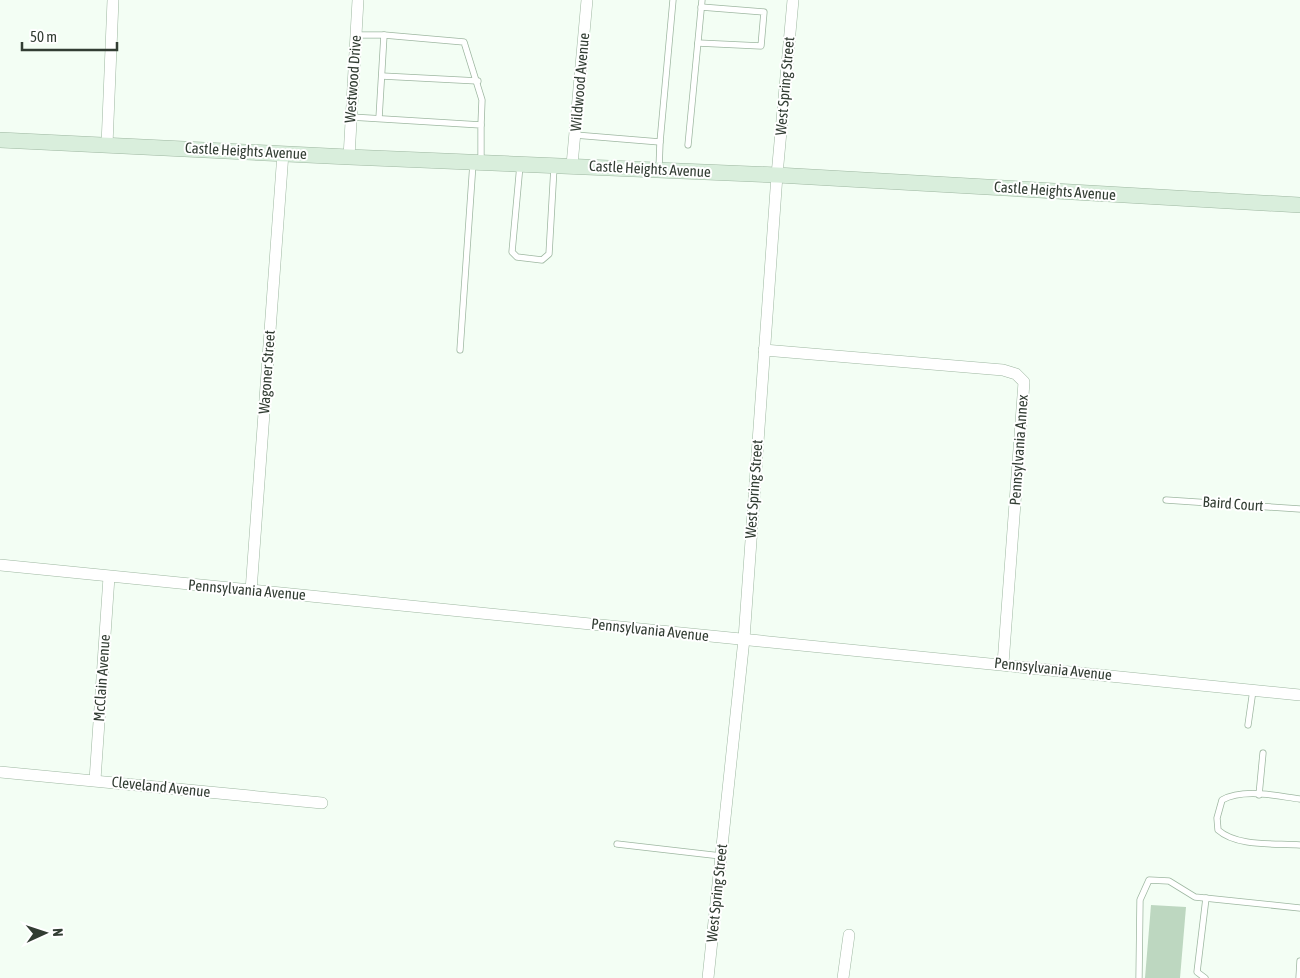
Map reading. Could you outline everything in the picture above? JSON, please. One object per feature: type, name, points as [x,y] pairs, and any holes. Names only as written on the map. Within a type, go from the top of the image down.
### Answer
[{"type":"street","points":[[107,144],[113,0]]},
{"type":"street","name":"Westwood Drive","points":[[348,157],[358,0]]},
{"type":"street","name":"Wildwood Avenue","points":[[572,165],[587,0]]},
{"type":"street","name":"West Spring Street","points":[[708,978],[744,639],[777,175],[794,0]]},
{"type":"street","name":"Castle Heights Avenue","points":[[0,143],[107,144],[348,157],[659,169],[1300,205]]},
{"type":"street","name":"Wagoner Street","points":[[251,591],[283,152]]},
{"type":"street","name":"Pennsylvania Annex","points":[[764,350],[1003,370],[1016,374],[1024,382],[1003,664]]},
{"type":"street","name":"Pennsylvania Avenue","points":[[0,565],[1300,695]]},
{"type":"street","name":"McClain Avenue","points":[[95,780],[110,577]]},
{"type":"street","name":"Cleveland Avenue","points":[[0,772],[322,803]]},
{"type":"street","points":[[843,978],[849,935]]},
{"type":"lane","points":[[659,169],[673,0]]},
{"type":"lane","points":[[688,145],[698,43],[702,3],[764,12],[761,46],[698,43]]},
{"type":"lane","points":[[356,35],[464,42],[478,81],[482,100],[481,124],[460,350]]},
{"type":"lane","points":[[379,118],[384,36]]},
{"type":"lane","points":[[382,76],[478,81]]},
{"type":"lane","points":[[350,117],[481,124]]},
{"type":"lane","points":[[575,135],[660,142]]},
{"type":"lane","points":[[521,163],[512,252],[517,257],[542,260],[549,254],[554,164]]},
{"type":"lane","name":"Baird Court","points":[[1166,500],[1300,509]]},
{"type":"lane","points":[[1248,725],[1253,690]]},
{"type":"lane","points":[[1259,795],[1263,753]]},
{"type":"lane","points":[[1300,799],[1259,795],[1233,795],[1222,800],[1217,818],[1218,830],[1225,836],[1242,841],[1300,845]]},
{"type":"lane","points":[[617,844],[721,856]]},
{"type":"lane","points":[[1139,978],[1140,900],[1149,880],[1170,881],[1195,897],[1300,908]]},
{"type":"lane","points":[[1205,978],[1197,972],[1206,898]]},
{"type":"lane","points":[[1299,978],[1300,961]]},
{"type":"building","points":[[1151,905],[1186,907],[1180,978],[1145,978]]}]
